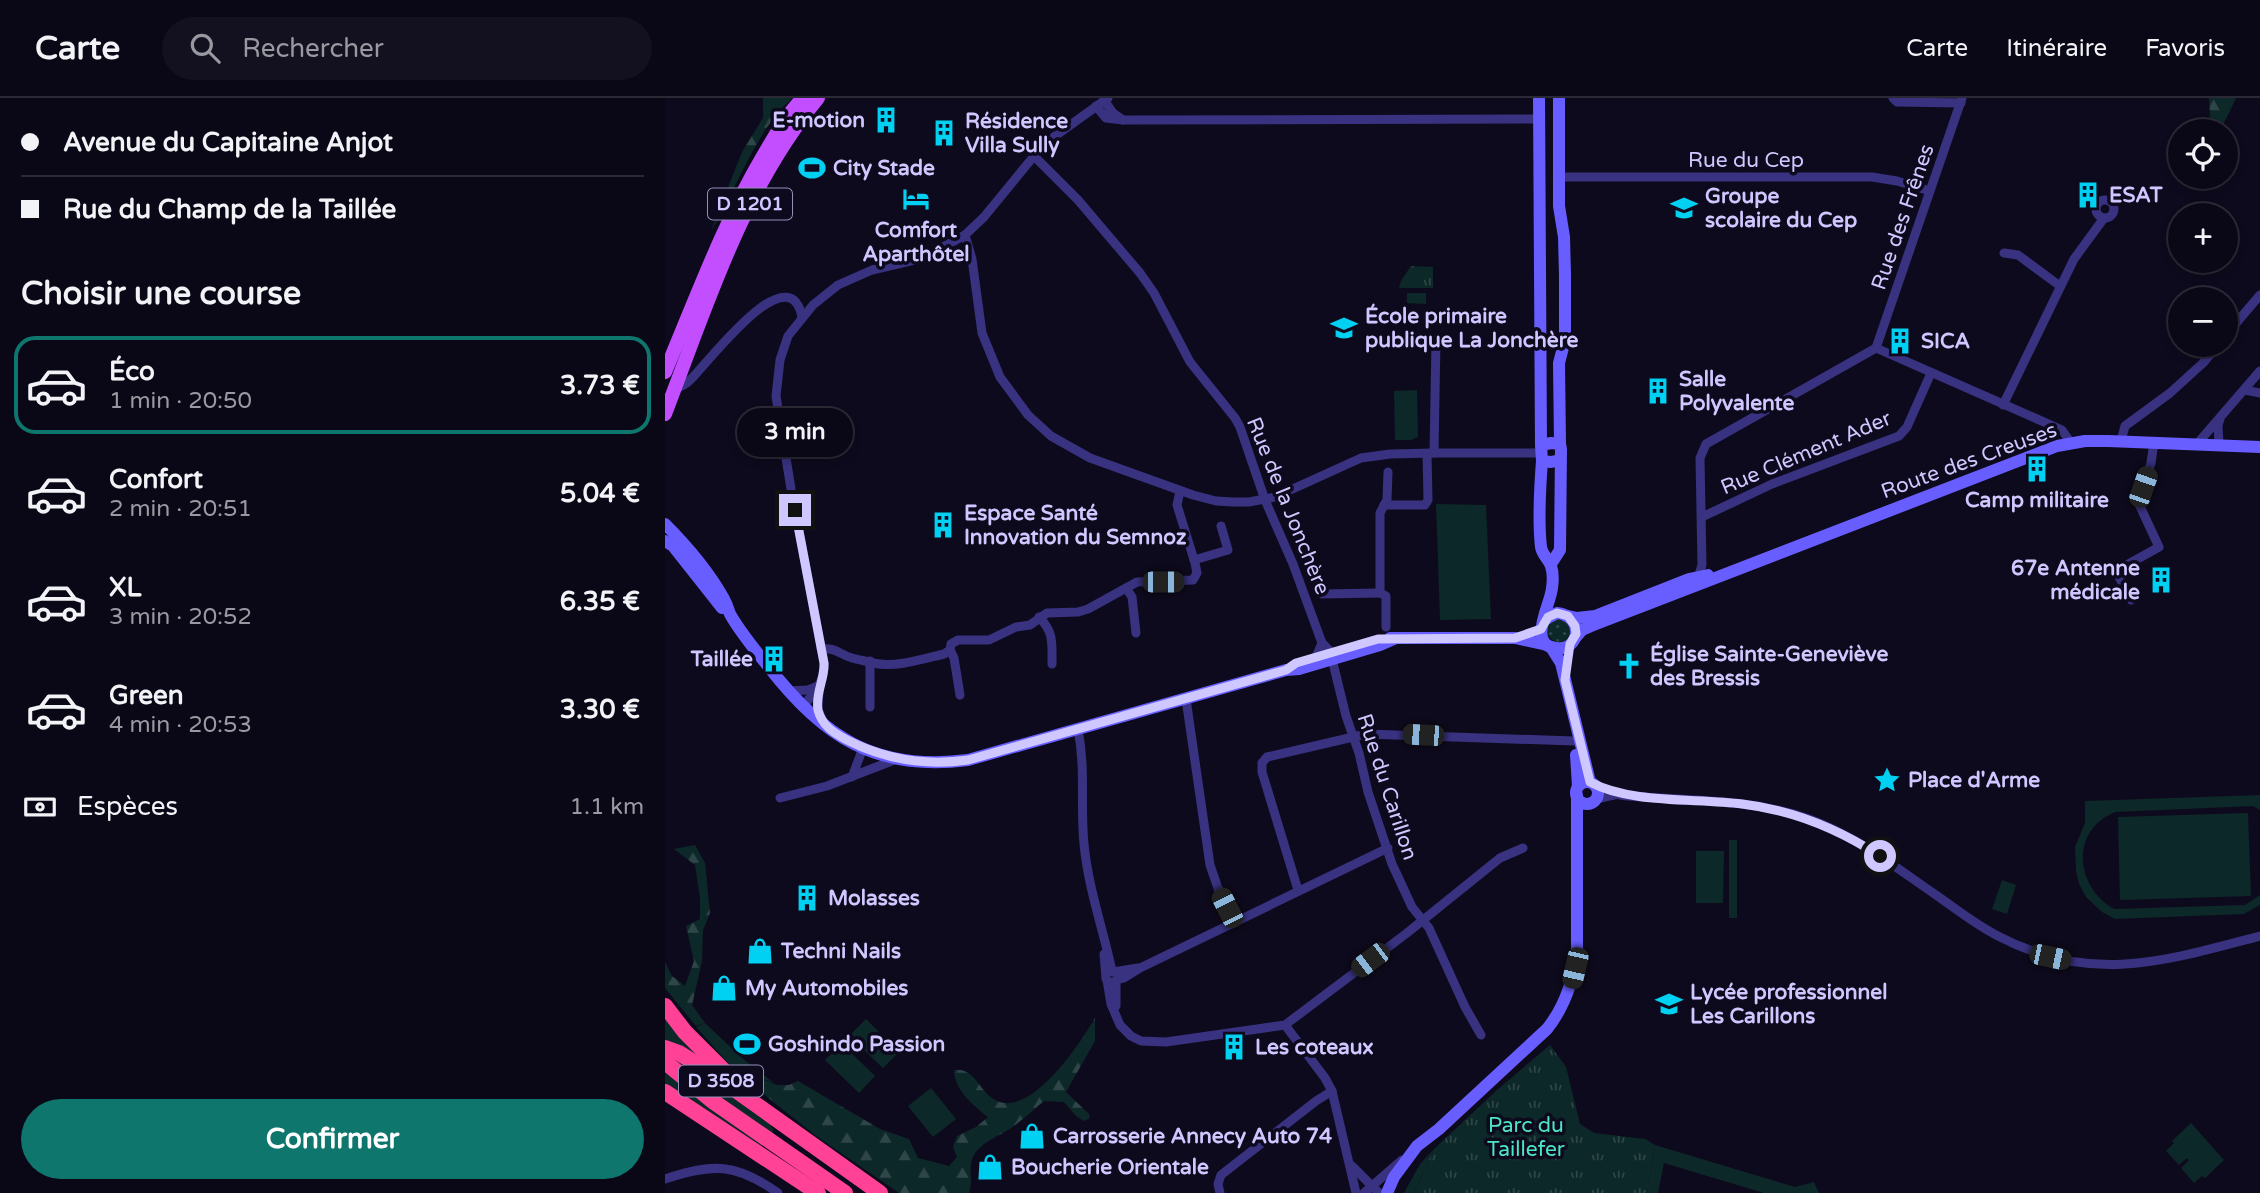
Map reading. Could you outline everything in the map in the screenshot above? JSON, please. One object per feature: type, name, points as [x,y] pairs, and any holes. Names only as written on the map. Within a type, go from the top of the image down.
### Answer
[{"type":"highway","points":[[665,1006],[704,1052],[776,1118]]},
{"type":"highway","name":"D 3508","points":[[665,1048],[696,1063],[880,1193]]},
{"type":"highway","name":"D 3508","points":[[665,1062],[714,1102],[845,1193]]},
{"type":"highway","points":[[665,1093],[818,1193]]},
{"type":"highway","points":[[771,1143],[835,1193]]},
{"type":"main road","name":"D 1201","points":[[665,372],[744,188],[803,98]]},
{"type":"main road","name":"D 1201","points":[[665,414],[708,300],[755,192],[779,151],[818,98]]},
{"type":"main road","points":[[1387,1193],[1394,1177],[1417,1146],[1547,1029],[1569,993],[1575,968],[1576,818],[1588,792],[1560,663],[1542,638],[1542,624],[1549,607],[1552,587],[1551,565],[1541,551],[1539,98]]},
{"type":"main road","points":[[1551,565],[1560,550],[1559,363],[1565,340],[1565,237],[1560,219],[1559,98]]},
{"type":"main road","points":[[1540,169],[1549,167],[1560,177]]},
{"type":"main road","points":[[1541,186],[1550,187],[1560,177]]},
{"type":"main road","name":"Route des Creuses","points":[[1573,641],[1591,626],[2044,450],[2071,443],[2121,441],[2260,447]]},
{"type":"main road","points":[[1541,453],[1551,443],[1560,444]]},
{"type":"main road","points":[[1541,453],[1551,462],[1560,460]]},
{"type":"main road","points":[[665,524],[695,559],[725,600],[731,615],[802,707],[830,732],[863,748],[897,759],[943,763],[968,760],[1299,668],[1396,638],[1515,638],[1559,649],[1573,641]]},
{"type":"main road","points":[[665,541],[673,546],[718,605],[731,615]]},
{"type":"main road","name":"Route des Creuses","points":[[1565,615],[1577,618],[1595,616],[1700,576],[1742,567]]},
{"type":"main road","points":[[1552,587],[1565,615],[1575,626],[1565,680]]},
{"type":"main road","points":[[1515,638],[1542,624],[1552,614],[1565,615]]},
{"type":"main road","points":[[1286,670],[1296,663],[1332,656]]},
{"type":"main road","points":[[1571,711],[1574,741],[1588,792]]},
{"type":"main road","points":[[1396,1193],[1439,1129]]},
{"type":"street","points":[[1893,98],[1897,102],[1961,101]]},
{"type":"street","points":[[802,707],[825,674],[776,396],[784,345],[801,317],[824,295],[856,275],[923,258],[965,235],[1034,156],[1055,136],[1102,101],[1106,118],[1123,120],[1539,118]]},
{"type":"street","name":"Rue des Frênes","points":[[1876,348],[1961,101]]},
{"type":"street","name":"Rue de la Jonchère","points":[[1034,156],[1079,201],[1140,273],[1154,293],[1190,362],[1235,418],[1322,643],[1332,656]]},
{"type":"street","name":"Rue du Cep","points":[[1560,177],[1872,177],[1930,191]]},
{"type":"street","points":[[2003,405],[2076,256],[2104,218]]},
{"type":"street","points":[[965,235],[972,259],[979,320],[985,343],[1000,377],[1023,410],[1051,436],[1090,458],[1180,491],[1216,501],[1249,502],[1265,500],[1361,458],[1390,454],[1541,453]]},
{"type":"street","points":[[2004,253],[2018,254],[2060,286]]},
{"type":"street","points":[[2238,321],[2260,295]]},
{"type":"street","points":[[675,389],[688,383],[747,320],[770,301],[789,296],[798,304],[801,317]]},
{"type":"street","points":[[1384,505],[1423,506],[1427,503],[1436,341]]},
{"type":"street","points":[[1679,593],[1695,584],[1700,576],[1700,458],[1709,440],[1876,348],[2062,429],[2071,443]]},
{"type":"street","points":[[2121,441],[2125,425],[2170,393],[2208,357]]},
{"type":"street","points":[[2197,444],[2260,371]]},
{"type":"street","name":"Rue Clément Ader","points":[[1702,517],[1772,484],[1899,436],[1907,427],[1931,373]]},
{"type":"street","points":[[2245,390],[2260,393]]},
{"type":"street","points":[[2219,445],[2217,425],[2220,419]]},
{"type":"street","points":[[2131,600],[2116,571],[2159,547],[2139,502],[2151,463],[2154,442]]},
{"type":"street","points":[[1380,593],[1380,513],[1387,500],[1388,472]]},
{"type":"street","points":[[960,695],[954,658],[950,650],[951,644],[958,640],[989,640],[1016,627],[1030,625],[1047,613],[1078,612],[1137,582],[1193,580],[1197,573],[1177,505],[1180,491]]},
{"type":"street","points":[[1194,560],[1227,550],[1221,526]]},
{"type":"street","points":[[1126,588],[1132,597],[1136,633]]},
{"type":"street","points":[[1322,594],[1380,593],[1385,596],[1386,627]]},
{"type":"street","points":[[1039,617],[1048,626],[1051,634],[1052,664]]},
{"type":"street","points":[[1316,657],[1322,643]]},
{"type":"street","points":[[821,649],[835,649],[851,658],[875,663],[900,663],[944,654],[950,650]]},
{"type":"street","name":"Rue du Carillon","points":[[1332,656],[1368,792],[1388,848],[1412,907],[1430,930],[1465,1007],[1481,1035]]},
{"type":"street","points":[[870,661],[870,708]]},
{"type":"street","points":[[787,691],[809,690],[819,685]]},
{"type":"street","points":[[819,685],[818,710],[830,732]]},
{"type":"street","points":[[1186,699],[1210,865],[1234,922]]},
{"type":"street","points":[[1078,729],[1084,759],[1084,843],[1112,977],[1116,1015],[1120,1025],[1131,1036],[1147,1043],[1285,1025],[1500,858],[1523,848]]},
{"type":"street","points":[[1298,890],[1262,772],[1262,763],[1267,757],[1382,733],[1574,741]]},
{"type":"street","points":[[852,777],[863,748]]},
{"type":"street","points":[[780,798],[827,786],[897,759]]},
{"type":"street","points":[[1588,792],[1743,804],[1774,809],[1812,820],[1869,848],[1981,927],[2015,945],[2057,958],[2101,965],[2145,964],[2260,936]]},
{"type":"street","points":[[1112,977],[1140,968],[1388,848]]},
{"type":"street","points":[[1285,1025],[1332,1091],[1356,1193]]},
{"type":"street","points":[[1220,1193],[1218,1184],[1221,1175],[1332,1091]]},
{"type":"street","points":[[1368,1190],[1417,1146]]},
{"type":"street","points":[[1350,1165],[1368,1190],[1379,1193]]},
{"type":"street","points":[[665,1178],[717,1167],[752,1175],[778,1193]]},
{"type":"green space","points":[[763,98],[792,98],[767,127],[711,231],[742,152],[763,118]]},
{"type":"green space","points":[[2209,98],[2236,98],[2226,119],[2210,119]]},
{"type":"green space","points":[[1411,266],[1433,267],[1433,288],[1399,288]]},
{"type":"green space","points":[[1407,293],[1426,293],[1426,304],[1407,303]]},
{"type":"green space","points":[[1417,390],[1418,437],[1395,440],[1394,391]]},
{"type":"green space","points":[[1436,504],[1486,505],[1491,619],[1440,620]]},
{"type":"green space","points":[[1559,618],[1567,622],[1571,630],[1567,638],[1559,642],[1551,638],[1547,630],[1551,622]]},
{"type":"green space","points":[[2260,795],[2260,810],[2253,806],[2115,812],[2100,821],[2090,832],[2084,845],[2085,874],[2101,899],[2114,909],[2245,905],[2260,895],[2260,905],[2244,914],[2115,919],[2102,912],[2086,897],[2079,884],[2075,847],[2085,823],[2085,801]]},
{"type":"green space","points":[[2248,813],[2251,896],[2120,900],[2118,817]]},
{"type":"green space","points":[[1729,840],[1737,840],[1737,918],[1729,918]]},
{"type":"green space","points":[[695,845],[705,863],[710,913],[703,930],[702,961],[692,1005],[705,1023],[696,1026],[665,988],[665,962],[672,976],[685,986],[694,961],[686,926],[700,919],[695,865],[674,849]]},
{"type":"green space","points":[[1696,851],[1724,851],[1723,903],[1696,903]]},
{"type":"green space","points":[[2002,880],[2016,885],[2007,914],[1992,909]]},
{"type":"green space","points":[[665,1015],[707,1061],[665,1042]]},
{"type":"green space","points":[[1095,1018],[1095,1041],[1066,1092],[1090,1118],[1084,1121],[1064,1102],[1044,1101],[1014,1126],[978,1150],[971,1164],[969,1193],[899,1193],[815,1135],[767,1097],[749,1078],[749,1074],[777,1085],[789,1085],[798,1081],[880,1129],[909,1139],[918,1158],[949,1166],[957,1157],[953,1147],[957,1136],[976,1127],[988,1117],[961,1091],[954,1070],[971,1075],[992,1098],[1006,1103],[1021,1100],[1051,1078]]},
{"type":"green space","points":[[866,1019],[899,1052],[883,1068],[849,1036]]},
{"type":"green space","points":[[705,1023],[742,1058],[774,1083],[749,1074],[753,1084],[737,1073],[696,1027]]},
{"type":"green space","points":[[842,1044],[875,1076],[859,1093],[825,1060]]},
{"type":"green space","name":"Parc du Taillefer","points":[[1550,1045],[1566,1067],[1580,1124],[1594,1133],[1645,1139],[1655,1145],[1647,1193],[1414,1193],[1434,1149]]},
{"type":"green space","points":[[678,1056],[769,1122],[773,1135],[672,1062]]},
{"type":"green space","points":[[665,1068],[763,1144],[761,1146],[665,1084]]},
{"type":"green space","points":[[931,1088],[956,1119],[933,1137],[908,1106]]},
{"type":"green space","points":[[2191,1123],[2224,1160],[2205,1178],[2202,1176],[2194,1183],[2181,1168],[2189,1160],[2187,1158],[2179,1165],[2166,1151],[2174,1143],[2172,1141]]},
{"type":"green space","points":[[1655,1145],[1795,1187],[1814,1182],[1819,1193],[1764,1193],[1664,1163],[1658,1193],[1647,1193]]},
{"type":"green space","points":[[1434,1149],[1414,1193],[1404,1193],[1420,1164]]},
{"type":"place","name":"E-motion","points":[[886,120]]},
{"type":"place","name":"Résidence Villa Sully","points":[[944,133]]},
{"type":"place","name":"City Stade","points":[[812,168]]},
{"type":"place","name":"ESAT","points":[[2088,195]]},
{"type":"place","name":"Comfort Aparthôtel","points":[[916,199]]},
{"type":"place","name":"Groupe scolaire du Cep","points":[[1684,208]]},
{"type":"place","name":"École primaire publique La Jonchère","points":[[1344,328]]},
{"type":"place","name":"SICA","points":[[1900,341]]},
{"type":"place","name":"Salle Polyvalente","points":[[1658,391]]},
{"type":"place","name":"Camp militaire","points":[[2037,469]]},
{"type":"place","name":"Espace Santé Innovation du Semnoz","points":[[943,525]]},
{"type":"place","name":"67e Antenne médicale","points":[[2161,580]]},
{"type":"place","name":"Taillée","points":[[774,659]]},
{"type":"place","name":"Église Sainte-Geneviève des Bressis","points":[[1629,666]]},
{"type":"place","name":"Place d'Arme","points":[[1887,780]]},
{"type":"place","name":"Molasses","points":[[807,898]]},
{"type":"place","name":"Techni Nails","points":[[760,951]]},
{"type":"place","name":"My Automobiles","points":[[724,988]]},
{"type":"place","name":"Lycée professionnel Les Carillons","points":[[1669,1004]]},
{"type":"place","name":"Goshindo Passion","points":[[747,1044]]},
{"type":"place","name":"Les coteaux","points":[[1234,1047]]},
{"type":"place","name":"Carrosserie Annecy Auto 74","points":[[1032,1136]]},
{"type":"place","name":"Boucherie Orientale","points":[[990,1167]]},
{"type":"route","points":[[795,510],[824,663],[825,674],[817,697],[818,710],[830,732],[879,754],[921,762],[968,760],[1286,670],[1296,663],[1378,639],[1515,638],[1541,629],[1544,620],[1552,614],[1562,613],[1571,618],[1576,629],[1575,638],[1570,644],[1565,680],[1590,782],[1595,786],[1618,794],[1774,809],[1835,830],[1880,856]]}]
